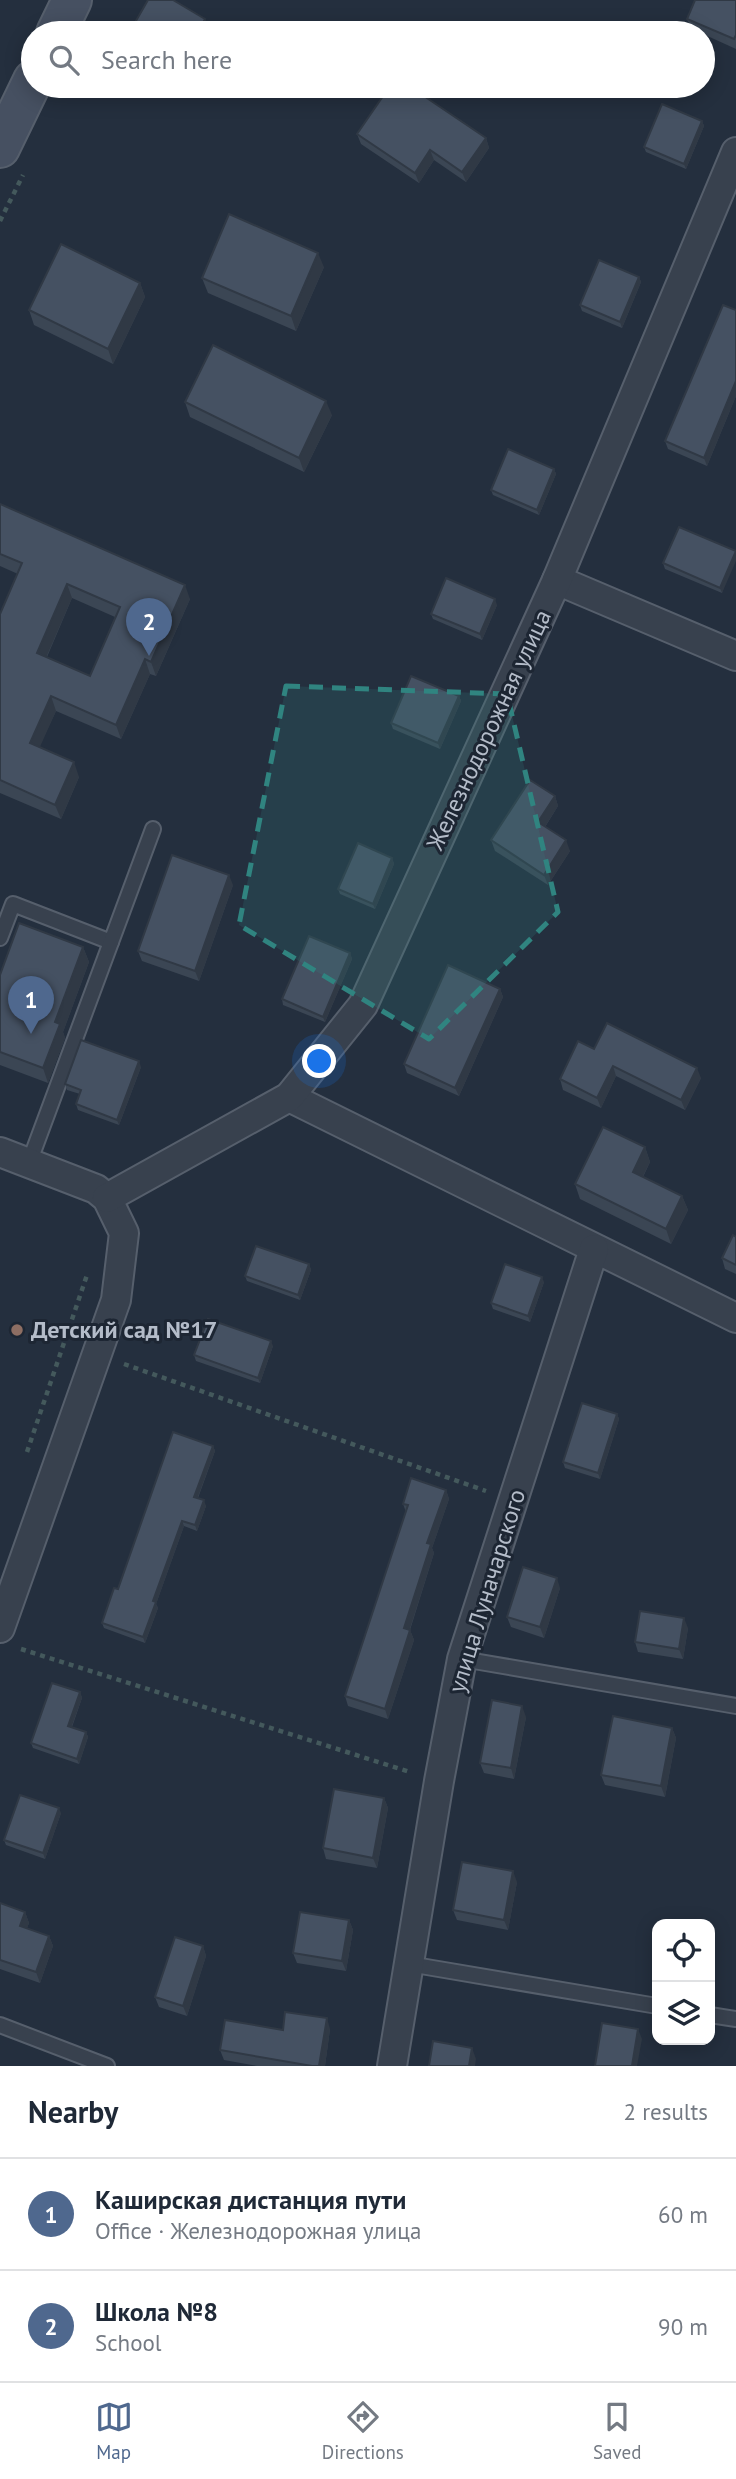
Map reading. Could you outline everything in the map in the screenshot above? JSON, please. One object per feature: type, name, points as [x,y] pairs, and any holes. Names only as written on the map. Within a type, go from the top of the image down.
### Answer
[{"type":"main road","points":[[62,21],[72,0]]},
{"type":"main road","points":[[0,148],[24,98]]},
{"type":"street","name":"Железнодорожная улица","points":[[107,1198],[289,1097],[363,1006],[557,580],[736,152]]},
{"type":"street","points":[[557,580],[736,656]]},
{"type":"street","points":[[289,1097],[736,1318]]},
{"type":"street","points":[[0,1152],[96,1189],[107,1198],[124,1233],[116,1300],[7,1637]]},
{"type":"street","name":"улица Луначарского","points":[[392,2066],[461,1660],[594,1248]]},
{"type":"lane","points":[[29,1163],[153,829]]},
{"type":"lane","points":[[0,938],[13,904],[111,942]]},
{"type":"lane","points":[[461,1660],[736,1706]]},
{"type":"lane","points":[[410,1964],[652,2005]]},
{"type":"lane","points":[[715,2016],[736,2019]]},
{"type":"lane","points":[[0,2025],[107,2066]]},
{"type":"path","points":[[26,1456],[90,1265]]},
{"type":"path","points":[[97,1354],[513,1501]]},
{"type":"path","points":[[7,1637],[439,1781]]},
{"type":"highlighted area","points":[[286,686],[507,694],[558,912],[429,1039],[239,925]]},
{"type":"building","points":[[148,0],[173,0],[205,19],[204,21],[136,21]]},
{"type":"building","points":[[695,0],[736,0],[734,39],[715,31],[715,21],[687,19]]},
{"type":"building","points":[[382,98],[427,98],[486,138],[462,172],[430,150],[415,173],[357,134]]},
{"type":"building","points":[[662,104],[702,121],[684,164],[644,147]]},
{"type":"building","points":[[229,214],[318,253],[291,316],[202,278]]},
{"type":"building","points":[[61,244],[140,283],[108,349],[29,310]]},
{"type":"building","points":[[599,260],[639,277],[620,322],[580,305]]},
{"type":"building","points":[[723,305],[736,310],[736,381],[704,458],[665,441]]},
{"type":"building","points":[[213,345],[326,401],[299,458],[185,402]]},
{"type":"building","points":[[508,449],[554,469],[537,510],[491,490]]},
{"type":"building","points":[[0,504],[185,585],[151,662],[145,659],[116,725],[51,696],[30,743],[74,762],[55,805],[0,780],[0,614],[22,563],[0,554]],"holes":[[[67,584],[120,607],[90,676],[37,653]]]},
{"type":"building","points":[[679,527],[736,551],[720,588],[663,563]]},
{"type":"building","points":[[446,578],[495,599],[480,634],[431,614]]},
{"type":"building","points":[[411,676],[459,696],[438,743],[391,723]]},
{"type":"building","points":[[530,780],[555,796],[538,822],[566,840],[544,875],[491,840]]},
{"type":"building","points":[[358,843],[392,858],[373,904],[338,889]]},
{"type":"building","points":[[172,855],[229,875],[195,971],[138,951]]},
{"type":"building","points":[[19,923],[83,947],[55,1022],[60,1024],[43,1068],[0,1052],[0,975]]},
{"type":"building","points":[[309,936],[350,953],[323,1017],[282,999]]},
{"type":"building","points":[[448,965],[500,989],[455,1088],[404,1064]]},
{"type":"building","points":[[607,1023],[697,1068],[681,1100],[613,1066],[597,1098],[560,1079],[578,1041],[594,1049]]},
{"type":"building","points":[[81,1040],[139,1061],[117,1120],[76,1104],[81,1090],[65,1084]]},
{"type":"building","points":[[603,1127],[645,1147],[633,1172],[682,1196],[666,1229],[575,1184]]},
{"type":"building","points":[[733,1235],[736,1237],[736,1265],[722,1258]]},
{"type":"building","points":[[256,1246],[309,1264],[298,1295],[245,1276]]},
{"type":"building","points":[[505,1264],[542,1277],[528,1316],[491,1303]]},
{"type":"building","points":[[208,1319],[271,1341],[258,1378],[194,1355]]},
{"type":"building","points":[[582,1403],[617,1414],[598,1473],[563,1462]]},
{"type":"building","points":[[173,1432],[213,1446],[194,1497],[204,1500],[195,1525],[182,1521],[143,1637],[102,1623],[114,1588],[118,1589]]},
{"type":"building","points":[[411,1478],[446,1490],[427,1543],[431,1544],[404,1628],[410,1630],[385,1709],[345,1696],[408,1505],[403,1504]]},
{"type":"building","points":[[523,1567],[557,1578],[540,1627],[507,1617]]},
{"type":"building","points":[[640,1611],[684,1618],[679,1649],[635,1642]]},
{"type":"building","points":[[52,1683],[80,1692],[68,1726],[86,1732],[77,1759],[31,1743]]},
{"type":"building","points":[[492,1700],[522,1706],[511,1768],[480,1763]]},
{"type":"building","points":[[613,1716],[672,1728],[661,1786],[601,1775]]},
{"type":"building","points":[[334,1789],[384,1798],[373,1858],[323,1848]]},
{"type":"building","points":[[20,1795],[59,1808],[43,1853],[4,1840]]},
{"type":"building","points":[[462,1862],[513,1871],[504,1920],[453,1910]]},
{"type":"building","points":[[0,1903],[25,1912],[20,1926],[49,1936],[36,1972],[0,1960]]},
{"type":"building","points":[[300,1912],[349,1920],[342,1961],[293,1953]]},
{"type":"building","points":[[175,1937],[203,1946],[183,2006],[155,1997]]},
{"type":"building","points":[[285,2012],[327,2018],[319,2066],[220,2050],[225,2020],[283,2030]]},
{"type":"building","points":[[602,2023],[638,2029],[632,2066],[595,2066]]},
{"type":"building","points":[[433,2041],[472,2048],[469,2066],[429,2066]]},
{"type":"place","name":"Школа №8","points":[[149,656]]},
{"type":"place","name":"Каширская дистанция пути","points":[[31,1034]]},
{"type":"place","name":"Детский сад №17","points":[[17,1330]]}]
